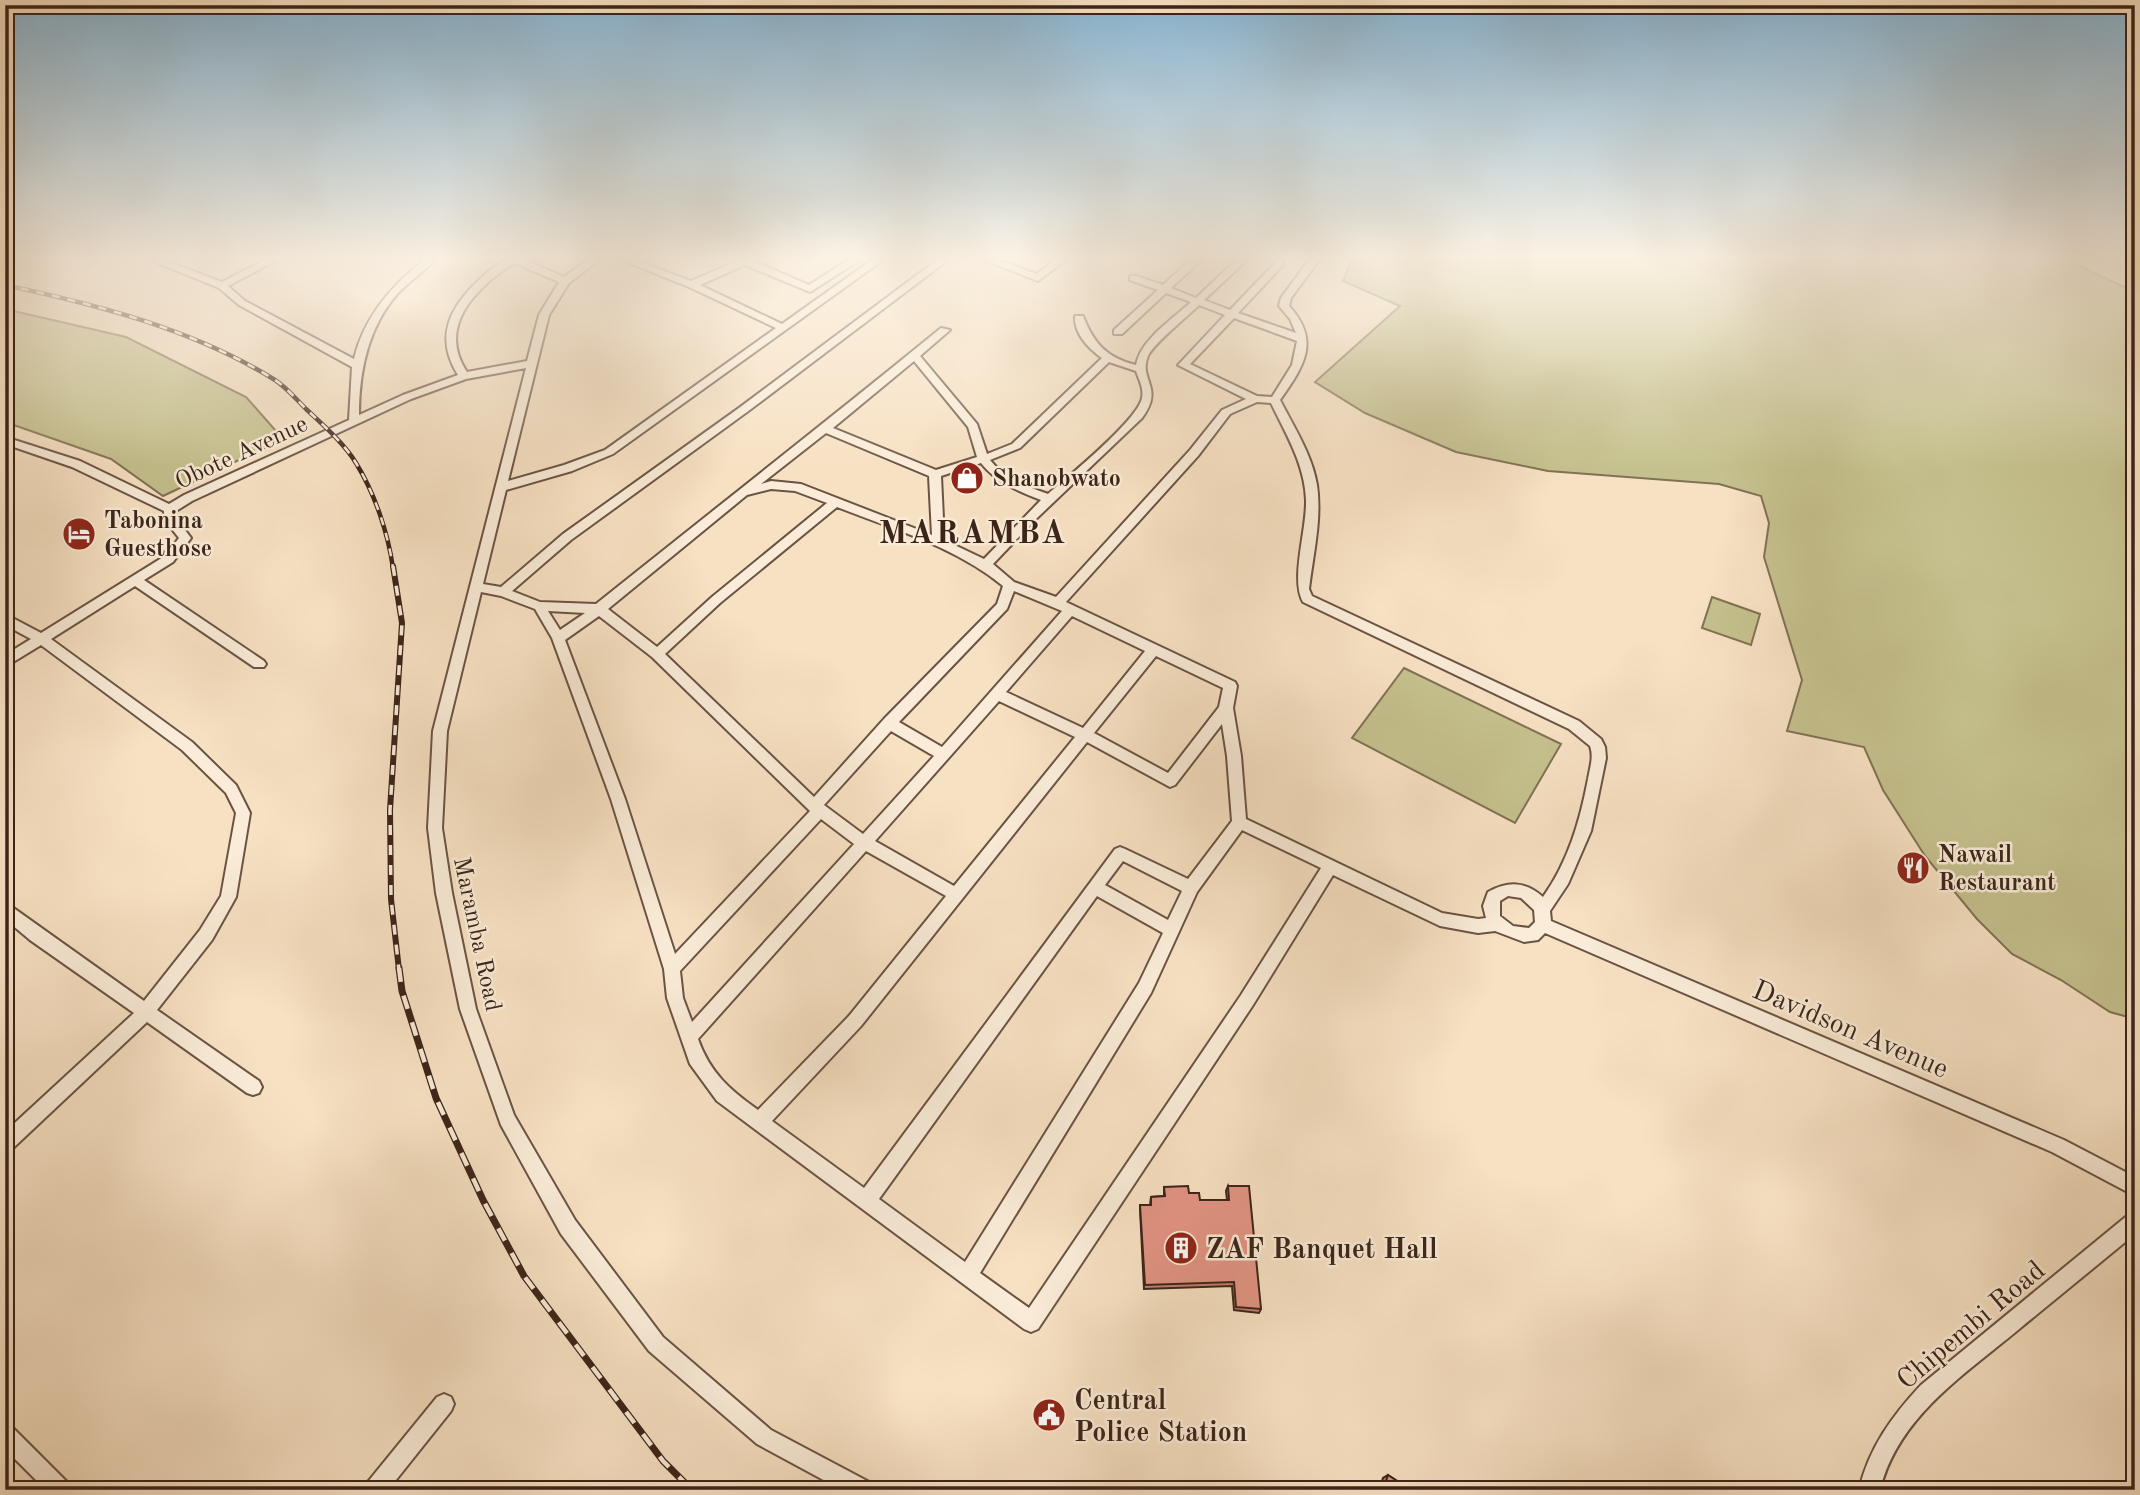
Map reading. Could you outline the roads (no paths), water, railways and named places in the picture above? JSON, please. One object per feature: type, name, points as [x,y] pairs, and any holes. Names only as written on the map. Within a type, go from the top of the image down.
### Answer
[{"type":"street","points":[[292,330],[357,365]]},
{"type":"street","points":[[354,422],[357,365],[369,330]]},
{"type":"street","points":[[454,330],[451,345],[453,358],[464,376]]},
{"type":"street","name":"Maramba Road","points":[[540,330],[440,731],[435,828],[444,893],[468,1009],[507,1119],[568,1227],[656,1344],[764,1437],[864,1490]]},
{"type":"street","points":[[502,487],[568,468],[609,452],[781,330]]},
{"type":"street","points":[[503,592],[567,537],[850,330]]},
{"type":"street","points":[[558,638],[825,429],[945,330]]},
{"type":"street","points":[[1082,330],[1106,359],[1140,369]]},
{"type":"street","points":[[986,565],[1007,539],[1142,411],[1148,398],[1147,385],[1140,369],[1143,355],[1167,330]]},
{"type":"street","points":[[1215,330],[1183,365],[1255,399],[1275,400]]},
{"type":"street","points":[[1278,330],[1302,339]]},
{"type":"street","points":[[1275,400],[1302,355],[1299,330]]},
{"type":"street","points":[[914,355],[973,426],[984,458],[992,470],[1011,484],[1051,500]]},
{"type":"street","points":[[825,429],[935,474],[1016,446],[1106,359]]},
{"type":"street","name":"Obote Avenue","points":[[5,662],[169,559],[185,538],[170,519],[170,509],[188,498],[407,397],[464,376],[530,364]]},
{"type":"street","points":[[688,1038],[997,694],[1064,607],[1226,412],[1255,399]]},
{"type":"street","points":[[1275,400],[1306,466],[1311,485],[1312,512],[1304,589],[1307,599],[1574,725],[1595,743],[1599,752],[1591,807],[1573,859],[1543,917],[1532,935],[1513,934],[1497,925],[1492,918],[1490,903],[1493,897],[1505,890],[1522,891],[1531,895],[1543,917]]},
{"type":"street","points":[[5,440],[76,464],[170,509]]},
{"type":"street","points":[[935,474],[938,542]]},
{"type":"street","points":[[743,492],[771,485],[797,487],[938,542],[986,565],[1010,585],[1064,607],[1225,682],[1230,692],[1226,708],[1170,781],[1087,736],[997,694]]},
{"type":"street","points":[[657,654],[716,600],[834,503]]},
{"type":"street","points":[[136,581],[260,664]]},
{"type":"street","points":[[672,969],[818,808],[888,723],[999,611],[1008,597],[1010,585]]},
{"type":"street","points":[[475,587],[503,592],[539,606],[599,608],[657,654],[818,808],[863,842],[957,894]]},
{"type":"street","points":[[539,606],[558,638],[618,799],[672,969],[675,998],[698,1064],[723,1095],[1031,1322],[1247,1000],[1331,865]]},
{"type":"street","points":[[5,619],[42,639],[187,746],[232,789],[243,813],[228,897],[206,935],[145,1013],[5,1144]]},
{"type":"street","points":[[760,1121],[855,1021],[1087,736],[1154,649]]},
{"type":"street","points":[[968,1275],[1145,988],[1191,888],[1239,822],[1234,756],[1226,708]]},
{"type":"street","points":[[888,723],[944,755]]},
{"type":"street","points":[[1239,822],[1440,919],[1478,926],[1497,925]]},
{"type":"street","points":[[867,1199],[1120,853],[1191,888]]},
{"type":"street","points":[[1094,887],[1172,930]]},
{"type":"street","points":[[5,909],[36,935],[253,1087]]},
{"type":"street","name":"Davidson Avenue","points":[[1543,917],[2058,1146],[2135,1186]]},
{"type":"street","name":"Chipembi Road","points":[[1870,1490],[1872,1477],[1900,1421],[1928,1392],[2135,1222]]},
{"type":"street","points":[[374,1490],[444,1404]]},
{"type":"street","points":[[5,1434],[61,1490]]},
{"type":"railway","points":[[169,330],[211,346],[279,383],[333,434],[346,448],[369,488],[380,514],[393,568]]},
{"type":"railway","points":[[393,566],[402,623],[390,810],[391,899],[399,970]]},
{"type":"railway","points":[[399,968],[402,991],[436,1098],[483,1200],[524,1276],[663,1461],[692,1490]]},
{"type":"place","name":"Shanobwato","points":[[967,478]]},
{"type":"place","name":"Tabonina Guesthose","points":[[79,534]]},
{"type":"place","name":"Nawail Restaurant","points":[[1913,868]]},
{"type":"place","name":"ZAF Banquet Hall","points":[[1181,1248]]},
{"type":"place","name":"Central Police Station","points":[[1049,1415]]},
{"type":"district","name":"MARAMBA","points":[[973,532]]}]
